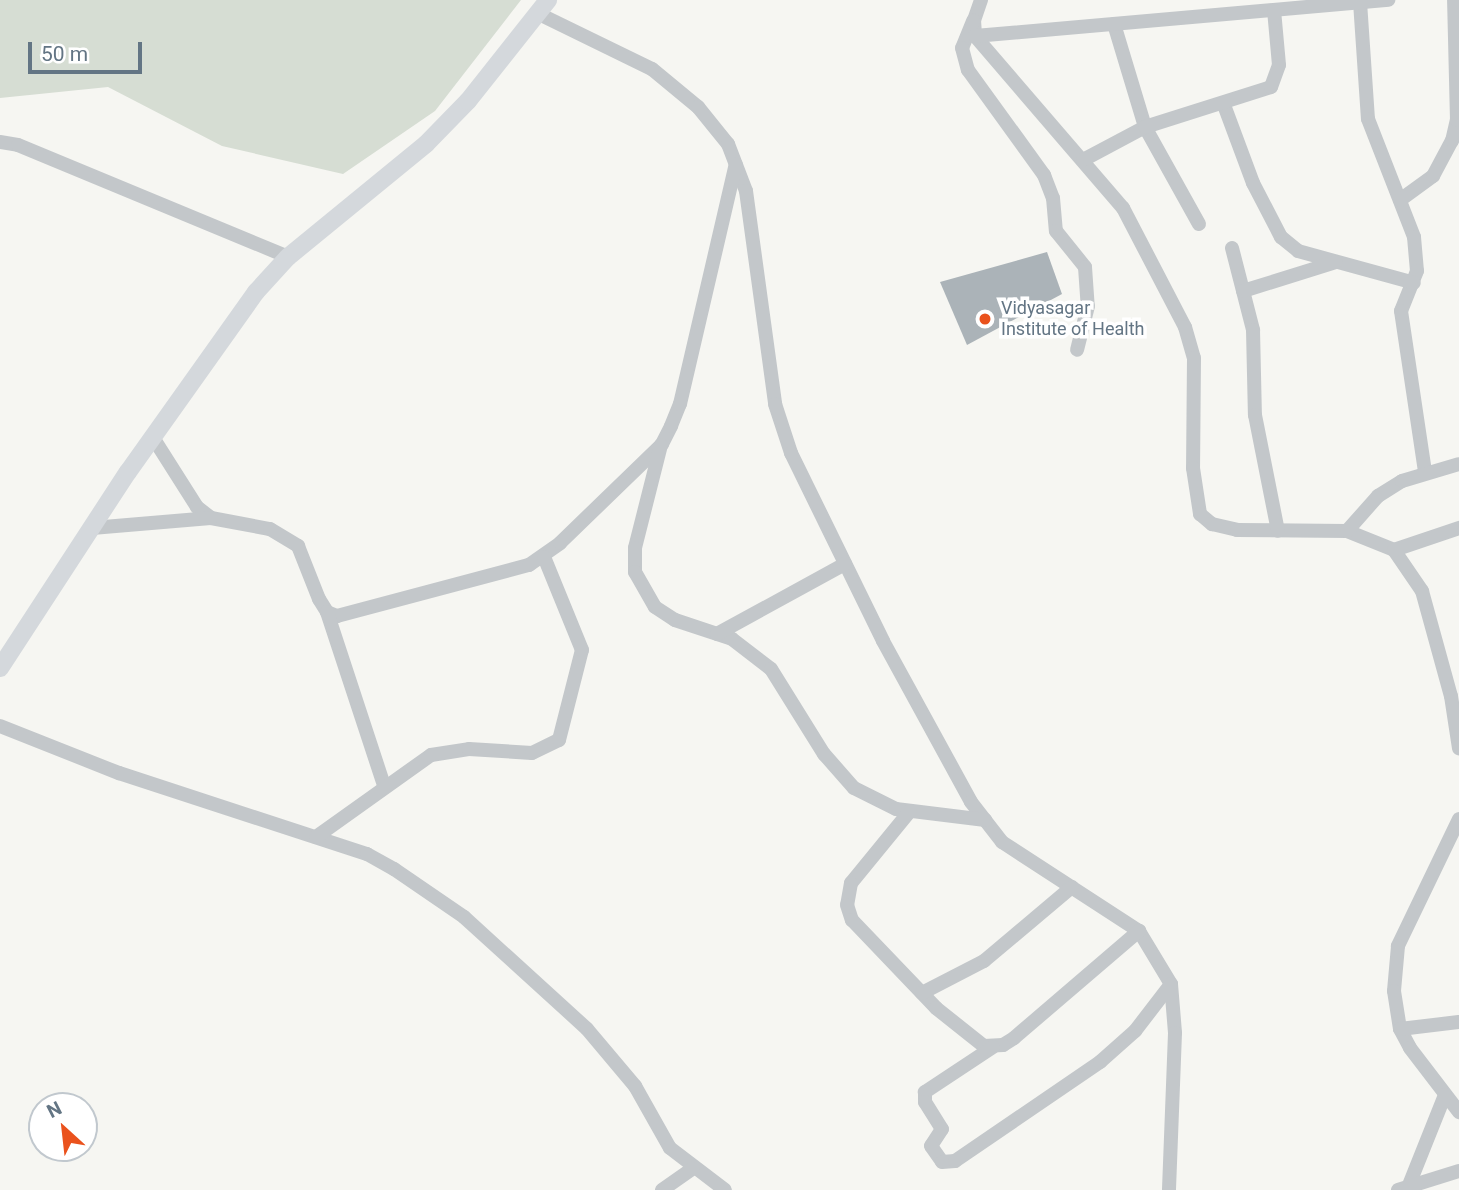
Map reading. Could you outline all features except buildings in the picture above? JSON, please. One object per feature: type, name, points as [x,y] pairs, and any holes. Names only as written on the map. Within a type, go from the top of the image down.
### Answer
[{"type":"main road","points":[[2,660],[219,339],[288,257],[426,144],[468,101],[543,7]]},
{"type":"street","points":[[981,0],[962,48],[968,70],[1044,175],[1053,198],[1056,231],[1085,267],[1088,306],[1077,350]]},
{"type":"street","points":[[975,36],[1388,0]]},
{"type":"street","points":[[1400,200],[1433,176],[1452,141],[1457,120],[1454,0]]},
{"type":"street","points":[[1360,2],[1366,109],[1414,237],[1414,283],[1401,311],[1425,471]]},
{"type":"street","points":[[543,7],[652,69],[698,107],[729,144],[746,191],[775,404],[791,453],[928,726],[985,820],[1002,842],[1139,932],[1171,984],[1175,1033],[1169,1190]]},
{"type":"street","points":[[1083,160],[1145,127],[1260,94],[1278,76],[1273,10]]},
{"type":"street","points":[[974,20],[975,36],[1123,208],[1185,327],[1194,358],[1193,468],[1200,514],[1212,524],[1237,530],[1347,531],[1394,550],[1422,592],[1451,696],[1459,748]]},
{"type":"street","points":[[1114,23],[1145,127],[1199,224]]},
{"type":"street","points":[[1224,105],[1253,183],[1281,237],[1298,251],[1414,283]]},
{"type":"street","points":[[0,142],[18,145],[288,257]]},
{"type":"street","points":[[736,164],[680,404],[662,444],[635,548],[635,572],[655,607],[675,620],[732,639],[771,669],[839,774],[874,800],[910,811],[985,820]]},
{"type":"street","points":[[1233,248],[1253,330],[1258,440],[1278,531]]},
{"type":"street","points":[[1243,291],[1336,262]]},
{"type":"street","points":[[152,436],[188,496],[211,517]]},
{"type":"street","points":[[327,612],[350,614],[529,565],[544,557],[662,444]]},
{"type":"street","points":[[1347,531],[1378,496],[1425,471],[1459,464]]},
{"type":"street","points":[[92,528],[211,517],[270,529],[298,546],[327,612],[384,785]]},
{"type":"street","points":[[1394,550],[1459,528]]},
{"type":"street","points":[[316,837],[384,785],[431,755],[450,750],[532,753],[559,740],[582,650],[544,557]]},
{"type":"street","points":[[716,634],[845,564]]},
{"type":"street","points":[[0,726],[119,773],[367,854],[464,917],[603,1046],[635,1086],[670,1148],[692,1168],[724,1190]]},
{"type":"street","points":[[910,811],[851,883],[846,905],[852,920],[922,993],[963,1031],[984,1046],[993,1047]]},
{"type":"street","points":[[1459,819],[1398,946],[1394,991],[1400,1030],[1459,1112]]},
{"type":"street","points":[[922,993],[984,961],[1072,887]]},
{"type":"street","points":[[1139,932],[1014,1038],[993,1047],[925,1092],[925,1102],[942,1129],[932,1146],[942,1162],[955,1161],[1100,1062],[1135,1031],[1171,984]]},
{"type":"street","points":[[1400,1030],[1459,1022]]},
{"type":"street","points":[[1403,1187],[1445,1095]]},
{"type":"street","points":[[662,1190],[692,1168]]},
{"type":"street","points":[[1403,1187],[1459,1171]]},
{"type":"shaded area","points":[[0,0],[521,0],[435,111],[343,174],[222,146],[108,87],[0,98]]},
{"type":"place","name":"Vidyasagar Institute of Health","points":[[985,319]]}]
